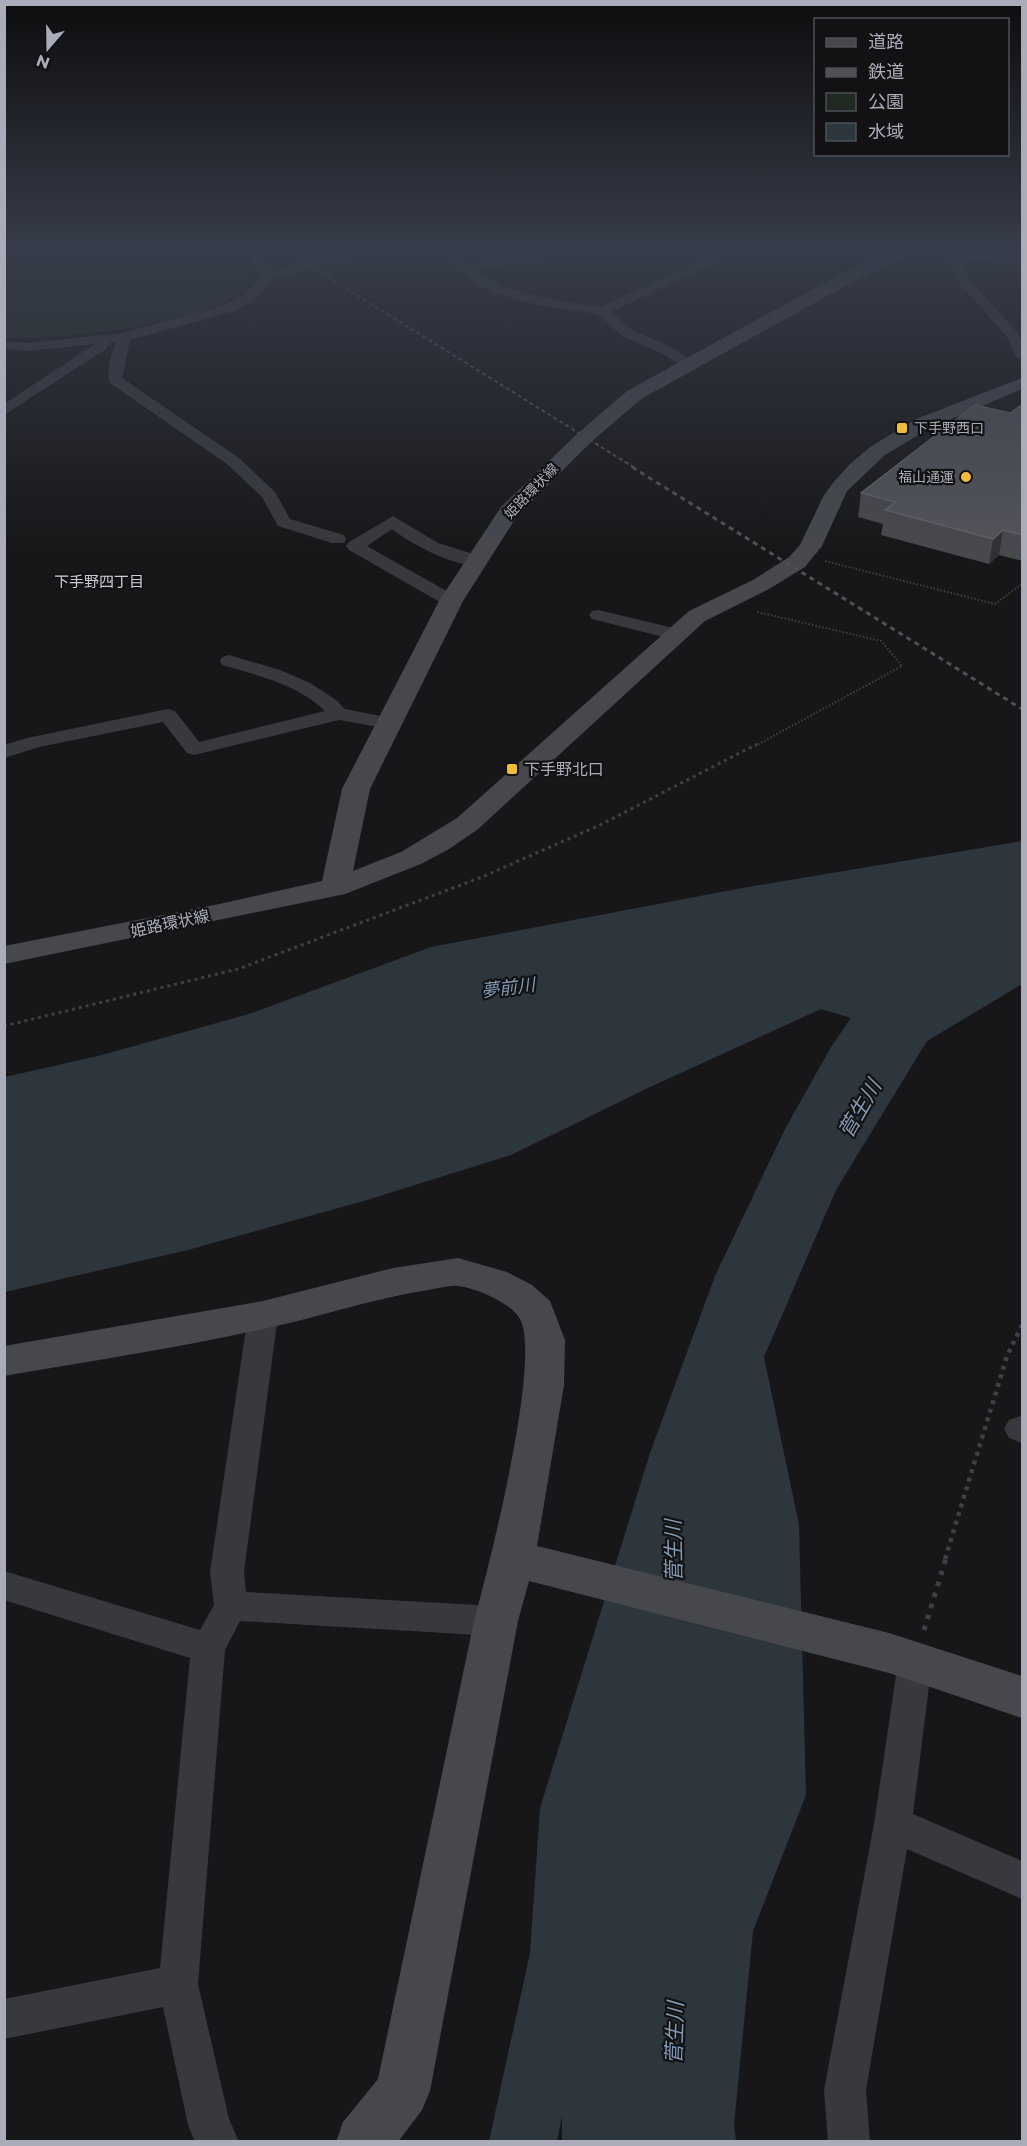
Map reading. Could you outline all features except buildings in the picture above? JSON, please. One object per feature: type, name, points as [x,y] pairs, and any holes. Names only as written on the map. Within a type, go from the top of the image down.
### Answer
[{"type":"street","points":[[4,411],[21,397],[93,351]]},
{"type":"street","points":[[120,351],[115,380],[233,461],[269,495],[284,522],[338,539]]},
{"type":"street","points":[[668,351],[688,365]]},
{"type":"street","name":"姫路環状線","points":[[336,888],[356,789],[451,602],[509,512],[584,438],[633,394],[713,351]]},
{"type":"street","name":"姫路環状線","points":[[4,955],[110,936],[336,888],[399,866],[443,843],[467,824],[675,634],[726,599],[774,578],[807,553],[816,539],[825,511],[836,493],[886,443],[922,424],[1023,383]]},
{"type":"street","points":[[4,398],[21,397]]},
{"type":"street","points":[[451,602],[355,546],[393,521],[403,530],[438,550],[477,561]]},
{"type":"street","points":[[598,615],[675,634]]},
{"type":"street","points":[[229,661],[268,672],[298,686],[331,704],[339,714]]},
{"type":"street","points":[[4,752],[34,742],[168,715],[194,749],[339,714],[389,723]]},
{"type":"street","points":[[4,1361],[263,1315],[393,1282],[458,1272],[494,1282],[519,1295],[537,1311],[546,1340],[544,1385],[527,1562],[496,1622],[403,2091],[363,2142]]},
{"type":"street","points":[[218,2142],[209,2125],[178,1984],[208,1648],[231,1606],[227,1572],[263,1315]]},
{"type":"street","points":[[527,1562],[1021,1690]]},
{"type":"street","points":[[4,1585],[208,1648]]},
{"type":"street","points":[[231,1606],[496,1622]]},
{"type":"street","points":[[849,2142],[845,2090],[893,1824],[902,1658]]},
{"type":"street","points":[[893,1824],[1023,1880]]},
{"type":"street","points":[[4,2019],[178,1984]]},
{"type":"path","points":[[815,563],[824,560],[995,604],[1023,584]]},
{"type":"path","points":[[4,1026],[238,969],[482,877],[600,825],[902,666],[881,641],[755,611]]},
{"type":"path","points":[[902,1658],[1007,1356],[1023,1325]]},
{"type":"water","points":[[1022,841],[1022,984],[927,1041],[836,1190],[764,1357],[799,1525],[806,1795],[753,1931],[734,2125],[736,2141],[562,2141],[562,2116],[557,2141],[489,2141],[530,1953],[540,1808],[650,1453],[715,1276],[785,1129],[831,1047],[851,1018],[821,1009],[650,1087],[511,1155],[367,1200],[188,1250],[5,1292],[5,1077],[98,1056],[249,1014],[431,947],[742,888]]},
{"type":"railway","points":[[447,351],[635,468]]},
{"type":"railway","points":[[632,467],[1022,709]]},
{"type":"place","name":"下手野西口","points":[[902,428]]},
{"type":"place","name":"福山通運","points":[[966,477]]},
{"type":"place","name":"下手野北口","points":[[512,769]]},
{"type":"district","name":"下手野四丁目","points":[[99,582]]},
{"type":"water label","name":"夢前川","points":[[508,988]]},
{"type":"water label","name":"菅生川","points":[[860,1109]]},
{"type":"water label","name":"菅生川","points":[[674,1551]]},
{"type":"water label","name":"菅生川","points":[[675,2033]]}]
